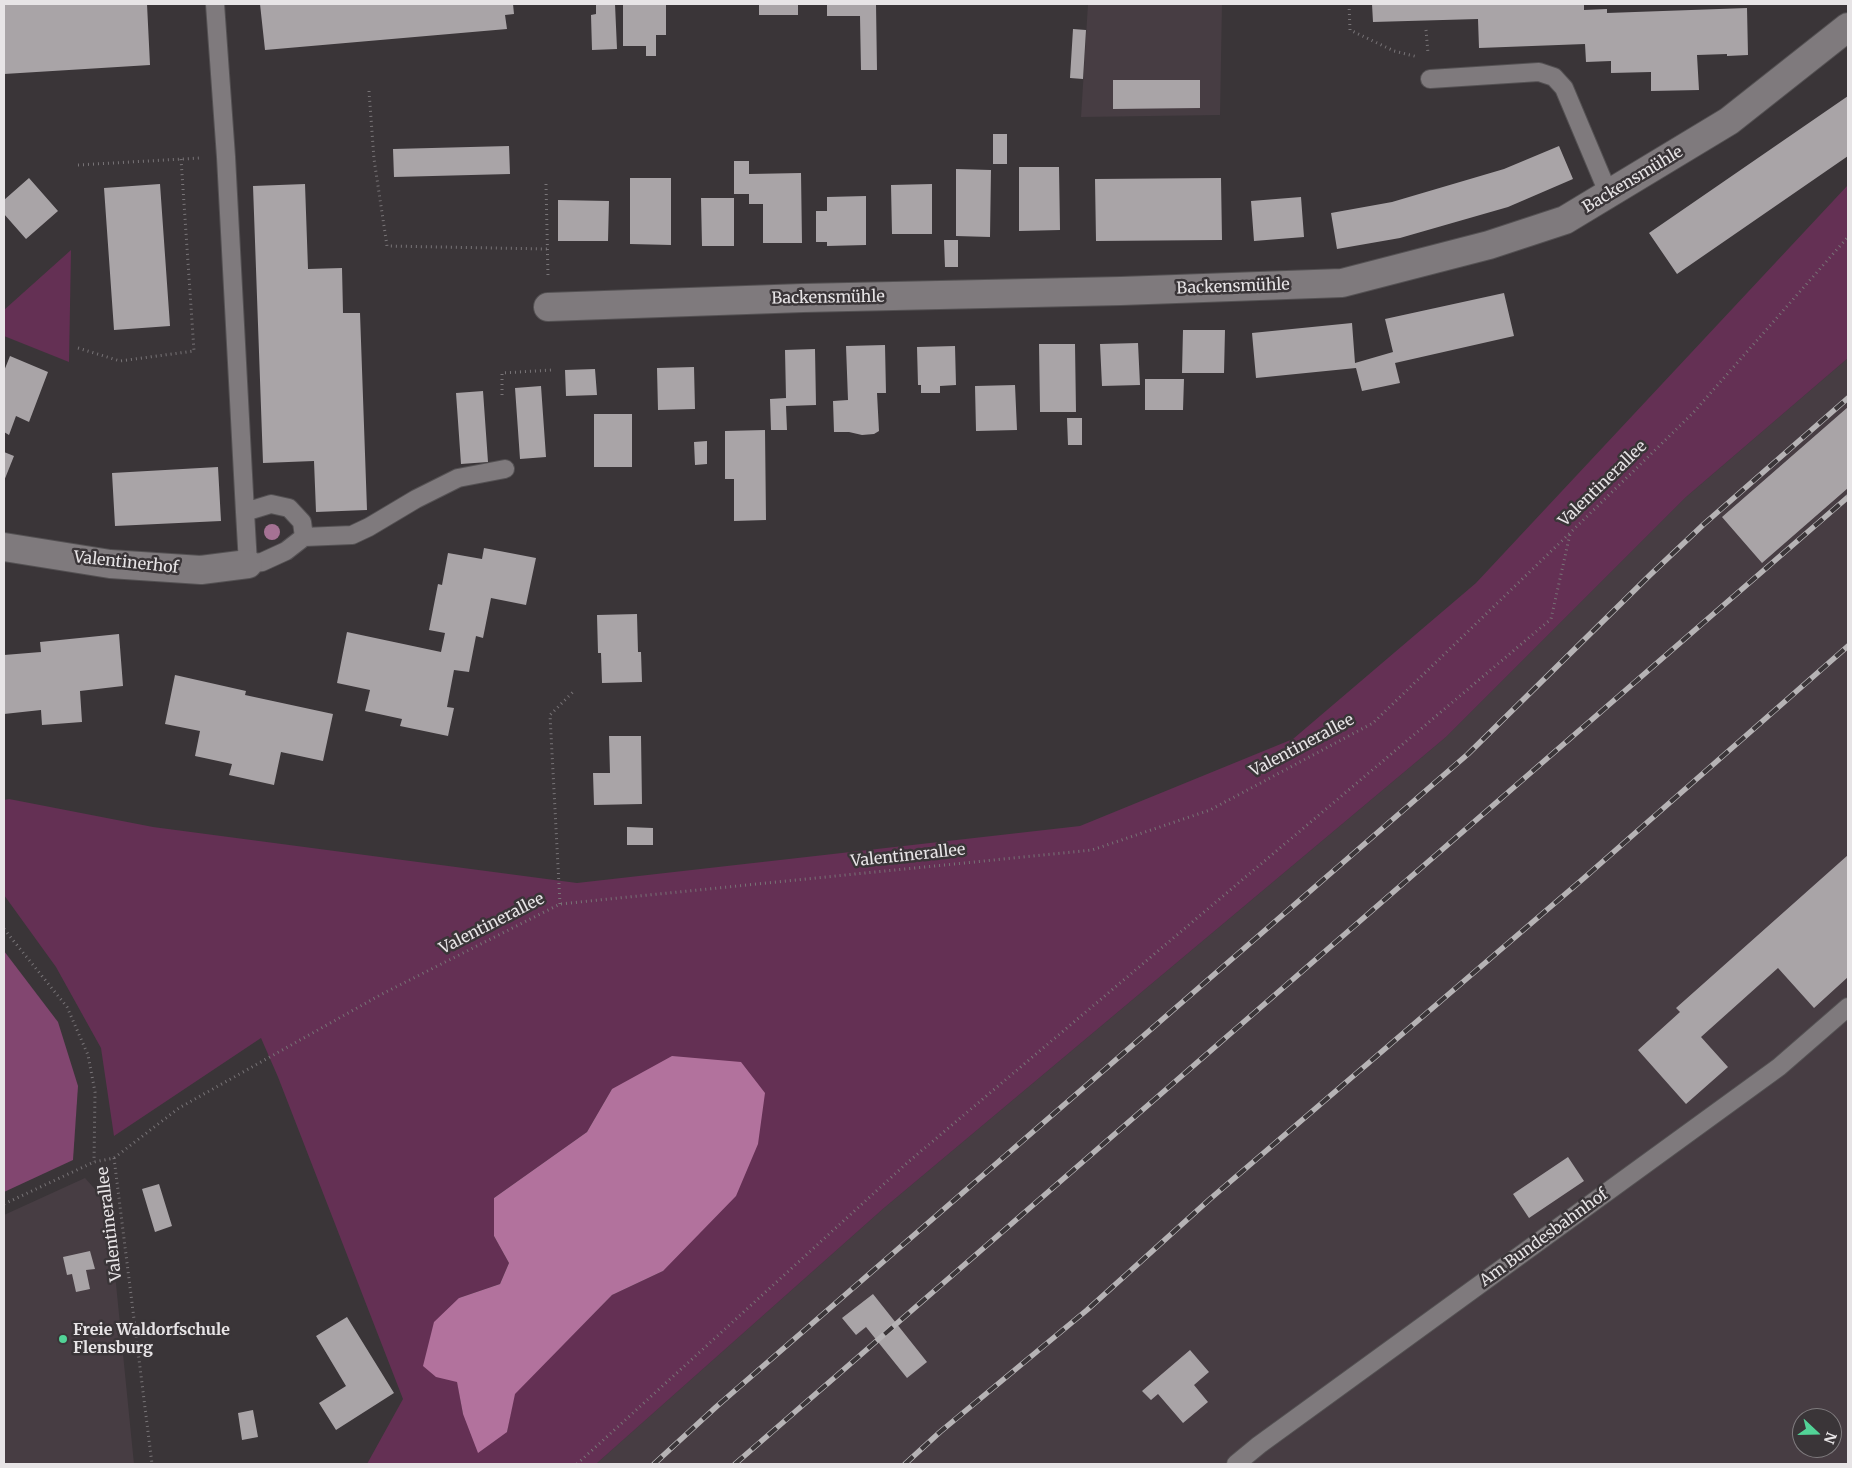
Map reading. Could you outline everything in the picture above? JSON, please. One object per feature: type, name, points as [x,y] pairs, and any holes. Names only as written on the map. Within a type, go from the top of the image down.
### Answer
[{"type":"street","name":"Backensmühle","points":[[548,307],[793,298],[1121,291],[1342,283],[1489,245],[1565,220],[1729,121],[1848,27]]},
{"type":"street","name":"Valentinerhof","points":[[4,546],[110,564],[200,570],[248,564]]},
{"type":"lane","points":[[214,4],[226,157],[248,564],[262,562],[286,551],[304,537],[352,535],[369,528],[416,499],[458,478],[505,469]]},
{"type":"lane","points":[[1430,79],[1539,72],[1554,77],[1564,88],[1609,195]]},
{"type":"lane","points":[[245,512],[271,504],[290,508],[302,522],[304,537]]},
{"type":"lane","name":"Am Bundesbahnhof","points":[[1236,1464],[1259,1445],[1779,1066],[1848,1007]]},
{"type":"path","points":[[1349,4],[1350,30],[1394,51],[1420,58]]},
{"type":"path","points":[[369,91],[374,159],[387,246],[547,250]]},
{"type":"path","points":[[78,165],[226,157]]},
{"type":"path","points":[[78,348],[120,361],[194,351],[181,159]]},
{"type":"path","points":[[546,184],[548,307]]},
{"type":"path","name":"Valentinerallee","points":[[152,1464],[114,1158],[187,1103],[382,994],[560,904],[1092,850],[1210,810],[1373,723],[1692,414],[1848,237]]},
{"type":"path","points":[[502,395],[502,373],[552,370]]},
{"type":"path","points":[[577,1464],[907,1163],[1551,619],[1570,533]]},
{"type":"path","points":[[560,904],[550,715],[575,690]]},
{"type":"path","points":[[4,928],[67,1006],[88,1055],[95,1092],[94,1162]]},
{"type":"path","points":[[4,1204],[94,1162],[114,1158]]},
{"type":"shaded area","points":[[1088,4],[1222,4],[1220,115],[1081,117]]},
{"type":"shaded area","points":[[1848,185],[1848,358],[1686,497],[1446,737],[884,1208],[596,1464],[367,1464],[403,1399],[278,1077],[261,1038],[114,1136],[101,1048],[56,967],[4,895],[4,800],[9,799],[153,827],[577,883],[1080,826],[1293,739],[1476,583]],"holes":[[[612,1089],[663,1271],[612,1295],[514,1394],[507,1432],[463,1414],[457,1381],[459,1298],[500,1284],[509,1263],[494,1236],[494,1198],[587,1132]]]},
{"type":"shaded area","points":[[71,250],[69,362],[4,336],[4,310]]},
{"type":"shaded area","points":[[1848,358],[1848,1464],[596,1464],[884,1208],[1446,737],[1686,497]]},
{"type":"shaded area","points":[[4,951],[58,1022],[78,1086],[73,1160],[4,1192]]},
{"type":"shaded area","points":[[672,1056],[741,1062],[765,1093],[758,1144],[736,1196],[663,1271],[612,1295],[515,1394],[507,1432],[478,1453],[463,1414],[457,1382],[436,1377],[423,1366],[434,1322],[459,1298],[500,1284],[509,1263],[494,1236],[494,1198],[587,1132],[612,1089]]},
{"type":"shaded area","name":"Freie Waldorfschule Flensburg","points":[[85,1178],[108,1204],[134,1464],[4,1464],[4,1215]]},
{"type":"building","points":[[4,4],[147,4],[150,65],[4,74]]},
{"type":"building","points":[[260,4],[513,4],[514,14],[505,15],[507,29],[265,50]]},
{"type":"building","points":[[596,4],[615,4],[617,49],[592,50],[591,15],[596,14]]},
{"type":"building","points":[[623,4],[666,4],[666,35],[656,35],[656,56],[646,56],[646,46],[623,46]]},
{"type":"building","points":[[759,4],[798,4],[798,15],[759,15]]},
{"type":"building","points":[[827,4],[876,4],[877,70],[861,70],[860,16],[827,16]]},
{"type":"building","points":[[1372,4],[1584,4],[1584,10],[1607,9],[1607,13],[1747,8],[1748,55],[1697,55],[1699,90],[1651,91],[1651,72],[1611,73],[1611,61],[1586,62],[1585,44],[1479,48],[1478,19],[1373,22]]},
{"type":"building","points":[[1073,29],[1086,30],[1083,79],[1070,78]]},
{"type":"building","points":[[1113,80],[1200,80],[1200,108],[1113,109]]},
{"type":"building","points":[[1848,96],[1848,156],[1677,274],[1649,233]]},
{"type":"building","points":[[993,134],[1007,134],[1007,164],[993,164]]},
{"type":"building","points":[[509,146],[510,174],[394,177],[393,149]]},
{"type":"building","points":[[1559,146],[1573,179],[1508,207],[1400,238],[1337,249],[1331,213],[1392,202],[1504,169]]},
{"type":"building","points":[[734,161],[749,161],[749,174],[801,173],[802,243],[763,243],[763,204],[749,204],[749,194],[734,194]]},
{"type":"building","points":[[1019,167],[1059,167],[1060,230],[1019,231]]},
{"type":"building","points":[[956,169],[991,170],[990,237],[956,236]]},
{"type":"building","points":[[29,178],[58,211],[26,239],[4,214],[4,200]]},
{"type":"building","points":[[630,178],[671,178],[671,245],[630,244]]},
{"type":"building","points":[[1221,178],[1222,240],[1096,241],[1095,179]]},
{"type":"building","points":[[160,184],[170,326],[114,330],[104,188]]},
{"type":"building","points":[[305,184],[308,269],[342,268],[343,313],[360,313],[367,510],[316,512],[314,461],[263,463],[253,186]]},
{"type":"building","points":[[932,184],[932,234],[892,234],[891,185]]},
{"type":"building","points":[[866,196],[866,245],[827,246],[827,242],[816,242],[816,211],[827,211],[827,197]]},
{"type":"building","points":[[1301,197],[1304,237],[1254,241],[1251,201]]},
{"type":"building","points":[[701,198],[734,198],[734,246],[702,246]]},
{"type":"building","points":[[558,200],[609,201],[608,241],[558,241]]},
{"type":"building","points":[[944,240],[958,240],[958,267],[945,267]]},
{"type":"building","points":[[1504,293],[1514,336],[1395,363],[1400,383],[1362,391],[1356,368],[1256,378],[1252,333],[1352,323],[1355,363],[1393,352],[1385,319]]},
{"type":"building","points":[[1183,330],[1225,330],[1224,373],[1182,373]]},
{"type":"building","points":[[1138,343],[1140,385],[1102,386],[1100,344]]},
{"type":"building","points":[[1039,344],[1075,344],[1076,412],[1040,412]]},
{"type":"building","points":[[885,345],[886,393],[877,393],[879,431],[874,434],[862,435],[849,432],[834,432],[833,401],[848,400],[846,346]]},
{"type":"building","points":[[955,346],[956,385],[940,386],[940,393],[921,393],[921,385],[918,385],[917,347]]},
{"type":"building","points":[[815,349],[816,405],[786,406],[787,430],[771,430],[770,399],[786,398],[785,350]]},
{"type":"building","points":[[10,356],[48,372],[29,422],[16,416],[9,435],[4,432],[4,371]]},
{"type":"building","points":[[694,367],[695,409],[658,410],[657,368]]},
{"type":"building","points":[[595,369],[597,395],[566,396],[565,370]]},
{"type":"building","points":[[1145,379],[1184,379],[1183,410],[1145,410]]},
{"type":"building","points":[[1015,385],[1017,430],[976,431],[975,386]]},
{"type":"building","points":[[541,386],[546,457],[520,459],[515,388]]},
{"type":"building","points":[[483,391],[488,462],[461,464],[456,393]]},
{"type":"building","points":[[1848,407],[1848,488],[1762,563],[1722,517]]},
{"type":"building","points":[[594,414],[632,414],[632,467],[594,467]]},
{"type":"building","points":[[1067,418],[1082,418],[1082,445],[1068,445]]},
{"type":"building","points":[[765,430],[766,520],[734,521],[734,479],[725,479],[725,431]]},
{"type":"building","points":[[707,441],[707,464],[695,465],[694,442]]},
{"type":"building","points":[[4,452],[14,456],[4,481]]},
{"type":"building","points":[[218,467],[221,521],[115,526],[112,473]]},
{"type":"building","points":[[484,548],[536,558],[526,605],[491,598],[483,638],[476,636],[469,672],[454,670],[447,707],[454,708],[448,736],[400,726],[402,719],[365,711],[370,690],[337,683],[347,632],[441,652],[445,633],[429,630],[438,584],[442,585],[448,553],[482,559]]},
{"type":"building","points":[[637,614],[638,652],[641,652],[642,682],[602,683],[601,653],[598,653],[597,615]]},
{"type":"building","points":[[119,634],[123,686],[80,691],[82,722],[42,725],[41,710],[4,714],[4,655],[41,652],[40,642]]},
{"type":"building","points":[[175,675],[246,691],[245,695],[333,714],[323,761],[281,752],[274,785],[229,775],[232,764],[195,756],[200,731],[165,724]]},
{"type":"building","points":[[609,736],[641,736],[642,804],[594,805],[593,773],[610,773]]},
{"type":"building","points":[[627,827],[653,828],[653,845],[627,845]]},
{"type":"building","points":[[1848,855],[1848,977],[1814,1008],[1778,968],[1701,1037],[1728,1067],[1686,1104],[1638,1050],[1680,1012],[1676,1008]]},
{"type":"building","points":[[1568,1157],[1584,1181],[1529,1218],[1513,1194]]},
{"type":"building","points":[[159,1184],[172,1226],[155,1232],[142,1189]]},
{"type":"building","points":[[90,1251],[95,1269],[86,1270],[90,1289],[76,1292],[72,1274],[67,1275],[63,1257]]},
{"type":"building","points":[[873,1294],[927,1362],[907,1378],[866,1327],[856,1335],[842,1318]]},
{"type":"building","points":[[347,1317],[394,1393],[336,1430],[319,1403],[346,1386],[316,1336]]},
{"type":"building","points":[[1190,1350],[1209,1372],[1194,1385],[1208,1402],[1183,1423],[1158,1394],[1151,1400],[1142,1391]]},
{"type":"building","points":[[253,1410],[258,1437],[242,1440],[238,1413]]},
{"type":"railway","points":[[654,1464],[716,1407],[1468,754],[1704,524],[1848,398]]},
{"type":"railway","points":[[735,1464],[1848,497]]},
{"type":"railway","points":[[905,1464],[940,1432],[1087,1310],[1210,1199],[1584,878],[1848,646]]},
{"type":"place","name":"Freie Waldorfschule Flensburg","points":[[63,1339]]}]
